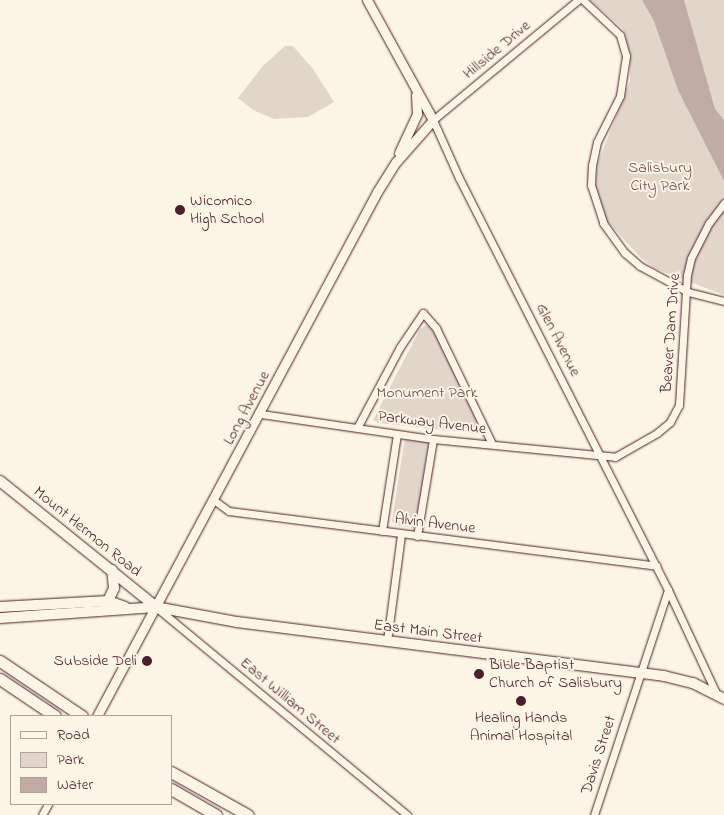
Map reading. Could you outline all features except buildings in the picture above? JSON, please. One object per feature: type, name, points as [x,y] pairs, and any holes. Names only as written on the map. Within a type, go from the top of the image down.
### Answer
[{"type":"main road","name":"Mount Hermon Road","points":[[0,481],[156,607]]},
{"type":"main road","points":[[108,601],[114,588],[112,570]]},
{"type":"main road","name":"East Main Street","points":[[0,607],[108,601],[125,607]]},
{"type":"main road","name":"East Main Street","points":[[0,618],[110,611],[125,607],[156,607],[192,616],[679,679],[721,697]]},
{"type":"main road","points":[[0,654],[15,671]]},
{"type":"main road","points":[[0,661],[81,715]]},
{"type":"main road","points":[[0,679],[54,715]]},
{"type":"main road","points":[[172,773],[248,815]]},
{"type":"main road","points":[[172,790],[216,815]]},
{"type":"street","name":"Glen Avenue","points":[[367,0],[433,120],[600,458],[721,697]]},
{"type":"street","name":"Hillside Drive","points":[[433,120],[578,0]]},
{"type":"street","points":[[583,0],[620,35],[626,56],[620,96],[597,142],[592,165],[595,202],[602,223],[625,253],[640,266],[688,292],[724,301]]},
{"type":"street","points":[[396,162],[417,114],[416,89]]},
{"type":"street","name":"Long Avenue","points":[[98,715],[215,501],[396,162],[433,120]]},
{"type":"street","name":"Beaver Dam Drive","points":[[600,458],[615,457],[657,433],[670,422],[679,405],[691,258],[709,223],[724,203]]},
{"type":"street","points":[[358,426],[423,313],[431,318],[492,444]]},
{"type":"street","name":"Parkway Avenue","points":[[261,414],[358,426],[433,439],[492,444],[600,458]]},
{"type":"street","points":[[382,531],[396,434]]},
{"type":"street","points":[[417,536],[433,439]]},
{"type":"street","name":"Alvin Avenue","points":[[215,501],[229,511],[656,566]]},
{"type":"street","points":[[387,641],[401,534]]},
{"type":"street","name":"Davis Street","points":[[594,815],[668,590]]},
{"type":"street","name":"East William Street","points":[[156,607],[407,815]]},
{"type":"green space","name":"Salisbury City Park","points":[[590,0],[724,0],[724,295],[654,268],[640,257],[607,221],[596,190],[597,165],[630,81],[630,53],[623,29]]},
{"type":"green space","points":[[285,46],[293,46],[313,69],[334,102],[308,117],[274,119],[253,110],[238,98],[263,66]]},
{"type":"green space","name":"Monument Park","points":[[427,325],[434,328],[483,432],[481,434],[379,423],[373,420],[420,329]]},
{"type":"green space","points":[[405,437],[424,440],[428,444],[418,523],[414,528],[395,525],[392,521]]},
{"type":"water","points":[[642,0],[684,0],[715,109],[724,120],[724,181],[678,90],[654,21]]},
{"type":"place","name":"Wicomico High School","points":[[180,210]]},
{"type":"place","name":"Subside Deli","points":[[147,661]]},
{"type":"place","name":"Bible Baptist Church of Salisbury","points":[[479,674]]},
{"type":"place","name":"Healing Hands Animal Hospital","points":[[521,701]]}]
